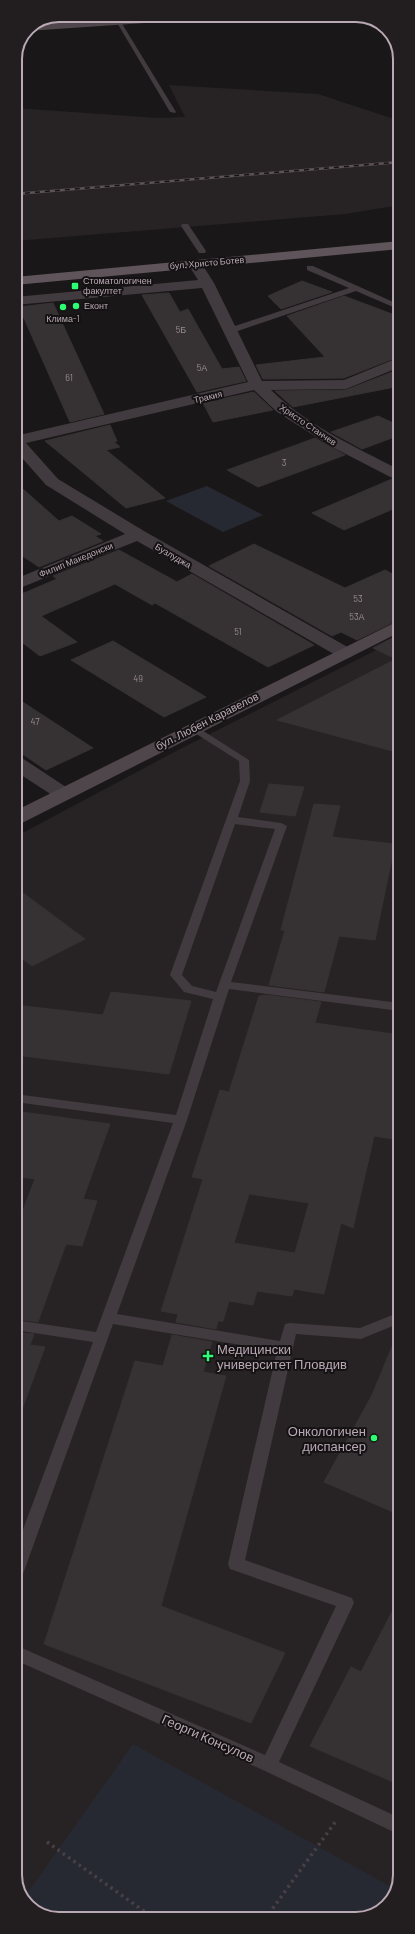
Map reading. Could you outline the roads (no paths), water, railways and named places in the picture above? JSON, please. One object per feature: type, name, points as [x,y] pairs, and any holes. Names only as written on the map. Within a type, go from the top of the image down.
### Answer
[{"type":"main road","name":"бул. Христо Ботев","points":[[22,267],[393,235]]},
{"type":"main road","name":"бул. Христо Ботев","points":[[22,280],[393,246]]},
{"type":"street","points":[[41,27],[89,22]]},
{"type":"street","name":"Христо Станчев","points":[[195,264],[207,283],[229,331],[257,385],[282,409],[338,444],[393,473]]},
{"type":"street","name":"бул. Христо Ботев","points":[[22,300],[207,283]]},
{"type":"street","name":"Тракия","points":[[22,440],[257,385],[287,386],[346,384],[393,364]]},
{"type":"street","name":"Бузлуджа","points":[[22,448],[52,482],[138,535],[345,653]]},
{"type":"street","name":"Филип Македонски","points":[[22,583],[138,535]]},
{"type":"street","name":"бул. Любен Каравелов","points":[[22,815],[393,629]]},
{"type":"street","points":[[22,767],[62,794]]},
{"type":"lane","points":[[132,22],[173,112]]},
{"type":"lane","points":[[184,226],[202,252]]},
{"type":"lane","points":[[310,268],[393,305]]},
{"type":"lane","points":[[229,331],[322,301],[356,288]]},
{"type":"lane","points":[[194,728],[244,760],[245,781],[176,975],[188,989],[393,1006]]},
{"type":"lane","points":[[22,1555],[181,1120],[222,991],[281,826],[231,820]]},
{"type":"lane","points":[[22,1099],[181,1120]]},
{"type":"lane","points":[[108,1318],[285,1347]]},
{"type":"lane","points":[[269,1765],[346,1603],[236,1564],[290,1328],[361,1334],[393,1320]]},
{"type":"lane","points":[[22,1326],[101,1338]]},
{"type":"lane","name":"Георги Консулов","points":[[22,1655],[269,1765],[393,1824]]},
{"type":"railway","points":[[22,193],[393,163]]},
{"type":"place","name":"Стоматологичен факултет","points":[[75,286]]},
{"type":"place","name":"Еконт","points":[[76,306]]},
{"type":"place","name":"Клима-1","points":[[63,307]]},
{"type":"place","name":"Медицински университет Пловдив","points":[[208,1356]]},
{"type":"place","name":"Онкологичен диспансер","points":[[374,1438]]}]
